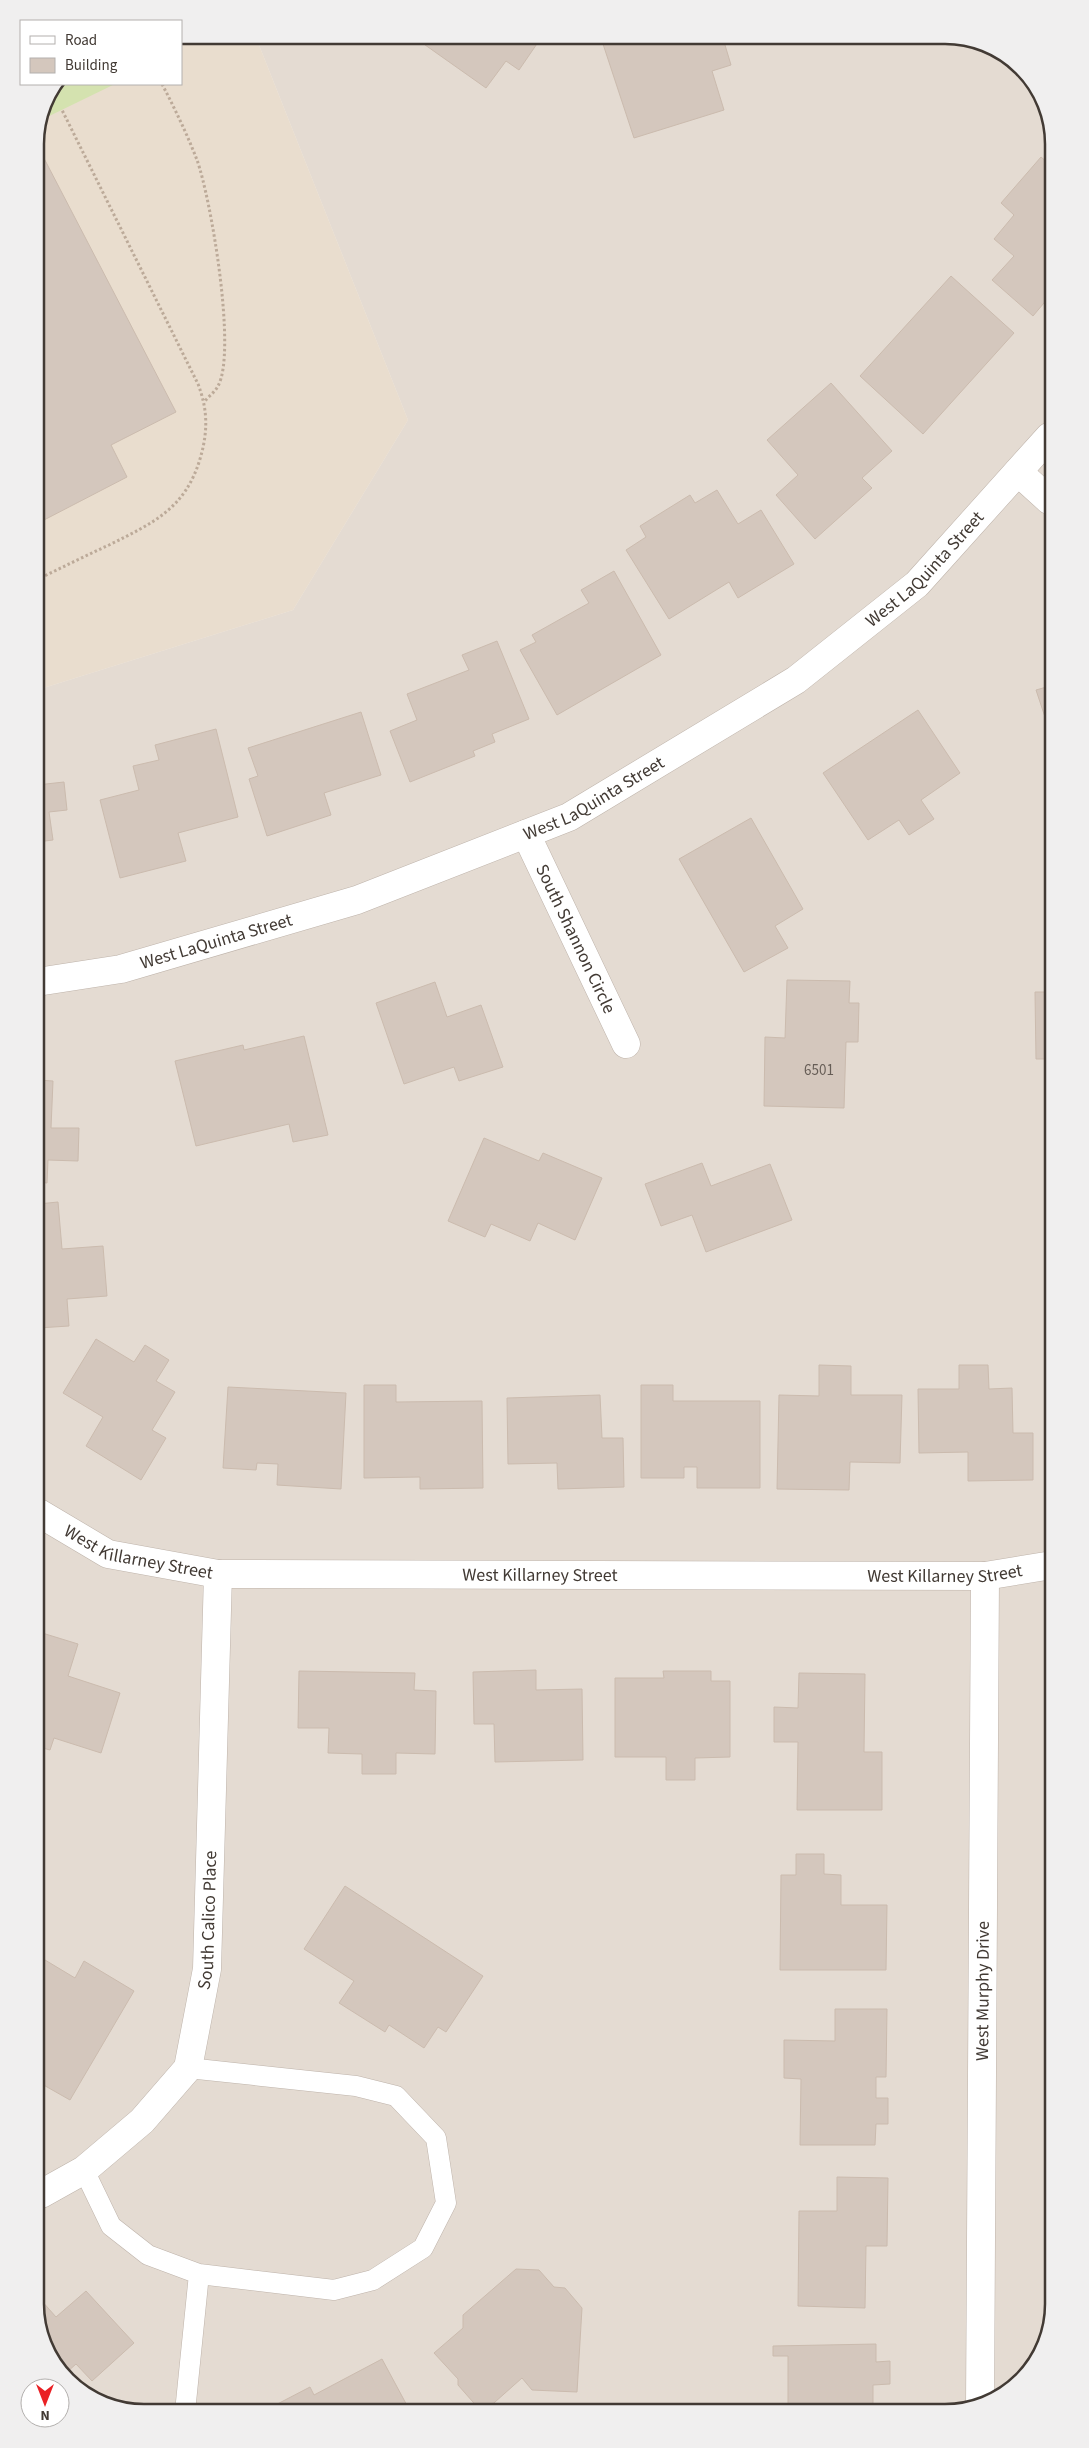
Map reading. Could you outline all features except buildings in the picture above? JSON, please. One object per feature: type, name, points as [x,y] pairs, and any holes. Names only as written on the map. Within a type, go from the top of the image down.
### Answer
[{"type":"street","name":"West LaQuinta Street","points":[[44,981],[121,969],[357,900],[569,817],[796,680],[917,584],[1045,442]]},
{"type":"street","points":[[1018,472],[1045,496]]},
{"type":"street","name":"South Shannon Circle","points":[[526,834],[626,1044]]},
{"type":"street","name":"West Killarney Street","points":[[44,1516],[108,1554],[218,1574],[985,1576],[1045,1566]]},
{"type":"street","name":"South Calico Place","points":[[188,2068],[207,1969],[218,1574]]},
{"type":"street","name":"West Murphy Drive","points":[[980,2398],[985,1576]]},
{"type":"street","points":[[44,2192],[84,2170],[142,2120],[188,2068]]},
{"type":"lane","points":[[84,2170],[111,2226],[148,2255],[199,2274],[334,2290],[373,2280],[423,2248],[446,2203],[436,2138],[396,2096],[356,2086],[188,2068]]},
{"type":"lane","points":[[186,2404],[199,2274]]},
{"type":"path","points":[[162,85],[198,161],[217,244],[224,333],[222,370],[218,386],[204,401]]},
{"type":"path","points":[[44,576],[154,522],[172,508],[185,493],[196,472],[204,443],[207,420],[204,401],[198,384],[62,110]]},
{"type":"shaded area","points":[[182,44],[259,44],[408,420],[293,610],[44,688],[44,137],[47,118],[51,106],[63,85],[182,85]]},
{"type":"shaded area","points":[[259,44],[952,44],[971,47],[995,57],[1016,73],[1028,88],[1040,112],[1045,137],[1045,2311],[1040,2336],[1025,2365],[1001,2387],[977,2399],[945,2404],[137,2404],[106,2397],[83,2384],[64,2365],[49,2336],[44,2304],[44,688],[293,610],[408,420]]},
{"type":"green space","points":[[63,85],[113,85],[47,117]]}]
